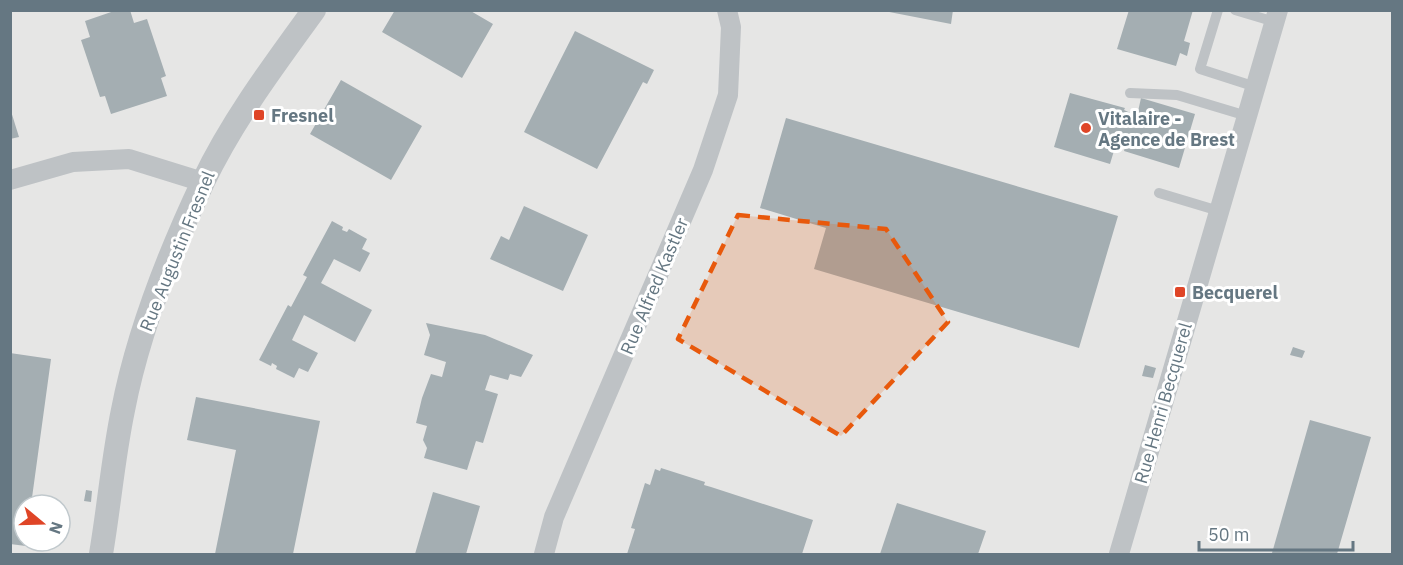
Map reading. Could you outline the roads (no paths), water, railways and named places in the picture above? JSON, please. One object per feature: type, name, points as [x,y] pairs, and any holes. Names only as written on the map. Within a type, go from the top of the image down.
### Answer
[{"type":"street","name":"Rue Augustin Fresnel","points":[[102,555],[123,410],[140,345],[160,284],[203,182],[264,79],[314,10]]},
{"type":"street","name":"Rue Alfred Kastler","points":[[544,555],[554,517],[703,170],[728,94],[731,27],[727,10]]},
{"type":"street","name":"Rue Henri Becquerel","points":[[1119,555],[1276,16]]},
{"type":"street","points":[[10,180],[73,162],[129,159],[203,182]]},
{"type":"lane","points":[[1218,10],[1200,69],[1256,87]]},
{"type":"lane","points":[[1235,10],[1276,16]]},
{"type":"lane","points":[[1130,93],[1177,95],[1247,116]]},
{"type":"lane","points":[[1159,193],[1219,211]]},
{"type":"place","name":"Fresnel","points":[[259,115]]},
{"type":"place","name":"Vitalaire - Agence de Brest","points":[[1086,128]]},
{"type":"place","name":"Becquerel","points":[[1180,292]]}]
